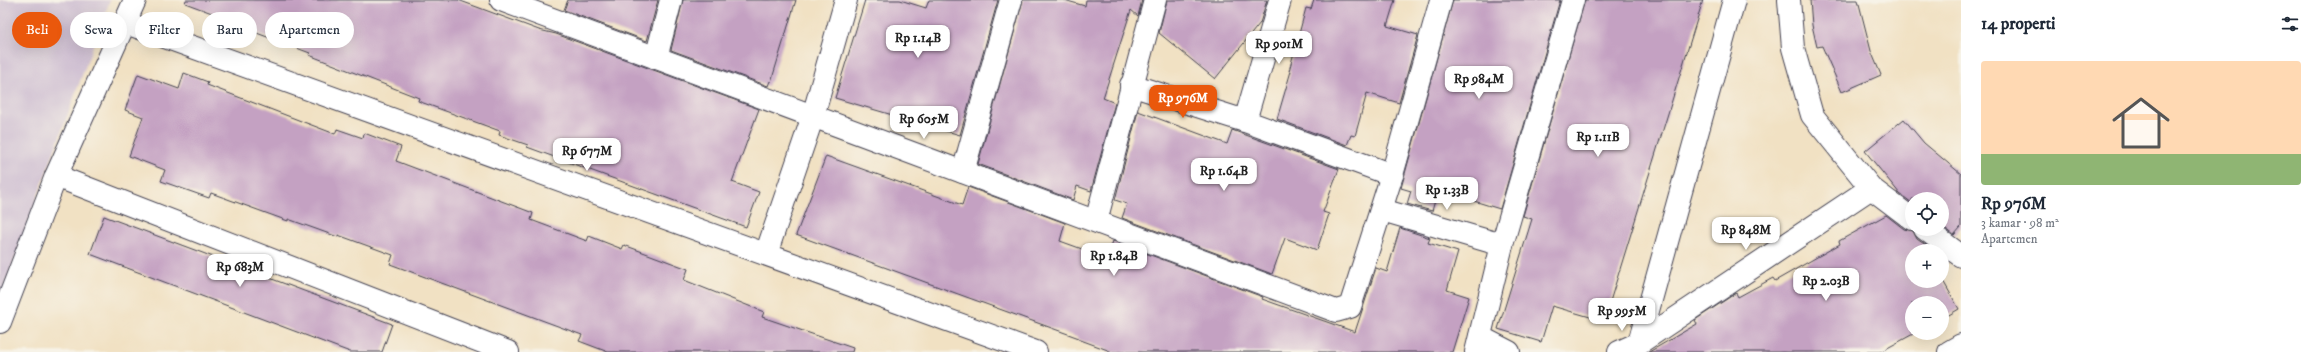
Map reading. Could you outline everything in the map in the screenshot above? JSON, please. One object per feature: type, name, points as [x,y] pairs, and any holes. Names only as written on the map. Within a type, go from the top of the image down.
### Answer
[{"type":"street","points":[[127,20],[134,0]]},
{"type":"street","points":[[501,0],[1336,311],[1350,307],[1382,210],[1441,0]]},
{"type":"street","points":[[656,58],[671,0]]},
{"type":"street","points":[[766,254],[813,116],[846,0]]},
{"type":"street","points":[[963,172],[1011,0]]},
{"type":"street","points":[[1096,221],[1131,85],[1155,0]]},
{"type":"street","points":[[1245,121],[1280,0]]},
{"type":"street","points":[[1509,352],[1478,345],[1502,245],[1574,0]]},
{"type":"street","points":[[1639,343],[1734,0]]},
{"type":"street","points":[[1789,0],[1793,48],[1812,115],[1871,188],[1905,214]]},
{"type":"street","points":[[127,23],[1036,352]]},
{"type":"street","points":[[0,322],[56,176],[115,48]]},
{"type":"street","points":[[1131,85],[1245,121],[1392,175]]},
{"type":"street","points":[[56,176],[508,352]]},
{"type":"street","points":[[1619,352],[1639,343],[1871,188]]},
{"type":"street","points":[[1382,210],[1502,245]]},
{"type":"street","points":[[1934,236],[1961,256]]},
{"type":"street","points":[[1948,352],[1961,345]]},
{"type":"shaded area","points":[[0,0],[110,0],[106,12],[70,12],[70,48],[92,48],[0,298]]},
{"type":"building","points":[[186,0],[458,0],[539,30],[556,34],[759,109],[732,182],[759,192],[746,227],[527,147],[528,145],[499,135],[500,131],[418,101],[419,98],[309,55],[310,53],[297,48],[354,48],[354,12],[265,12],[265,36],[257,33],[257,12],[209,12],[185,3]]},
{"type":"building","points":[[568,0],[658,0],[647,41],[564,10]]},
{"type":"building","points":[[683,0],[796,0],[771,82],[770,81],[768,86],[671,50]]},
{"type":"building","points":[[865,0],[900,0],[926,8],[929,0],[998,0],[960,135],[835,98]]},
{"type":"building","points":[[1023,0],[1064,0],[1085,6],[1086,0],[1142,0],[1138,16],[1131,10],[1103,98],[1115,103],[1091,191],[1077,186],[1073,200],[978,164]]},
{"type":"building","points":[[1167,0],[1267,0],[1260,23],[1215,79],[1159,33]]},
{"type":"building","points":[[1314,0],[1395,0],[1387,26],[1418,35],[1399,103],[1367,93],[1355,136],[1351,135],[1347,145],[1277,119],[1291,71],[1289,71],[1306,8],[1311,9]]},
{"type":"building","points":[[1453,0],[1560,0],[1500,209],[1438,190],[1432,211],[1407,204],[1411,191],[1401,188]]},
{"type":"building","points":[[1585,0],[1703,0],[1604,321],[1552,306],[1541,342],[1498,329],[1532,219],[1523,216]]},
{"type":"building","points":[[1810,0],[1858,0],[1871,51],[1881,75],[1842,92],[1822,46],[1817,47],[1812,25]]},
{"type":"building","points":[[184,73],[208,82],[207,85],[335,134],[337,129],[363,138],[364,133],[401,147],[396,161],[533,213],[531,220],[587,241],[589,236],[622,249],[624,245],[688,269],[684,280],[764,312],[762,317],[853,348],[852,352],[608,352],[579,341],[582,335],[390,264],[393,255],[338,235],[338,237],[288,219],[288,221],[211,193],[209,198],[161,181],[165,170],[129,156],[143,117],[125,110],[138,74],[179,89]]},
{"type":"building","points":[[1138,111],[1227,144],[1232,130],[1339,169],[1323,212],[1329,214],[1317,250],[1285,238],[1272,274],[1122,218],[1127,204],[1115,200]]},
{"type":"building","points":[[1904,119],[1924,143],[1961,174],[1961,227],[1954,235],[1949,231],[1949,192],[1905,192],[1905,198],[1900,194],[1865,151]]},
{"type":"building","points":[[826,156],[962,205],[968,187],[1065,223],[1060,241],[1107,258],[1113,241],[1263,297],[1262,299],[1355,332],[1376,268],[1387,272],[1400,228],[1430,238],[1428,243],[1458,252],[1447,290],[1469,297],[1452,352],[1113,352],[1078,339],[1079,338],[796,235]]},
{"type":"building","points":[[1886,215],[1905,229],[1905,236],[1916,236],[1924,244],[1905,244],[1905,288],[1947,288],[1959,309],[1949,315],[1949,296],[1905,296],[1905,338],[1880,352],[1649,352],[1697,324],[1695,320],[1736,293],[1738,297],[1773,278],[1775,281],[1840,244],[1839,241]]},
{"type":"building","points":[[104,216],[392,324],[382,352],[350,352],[90,254]]}]
